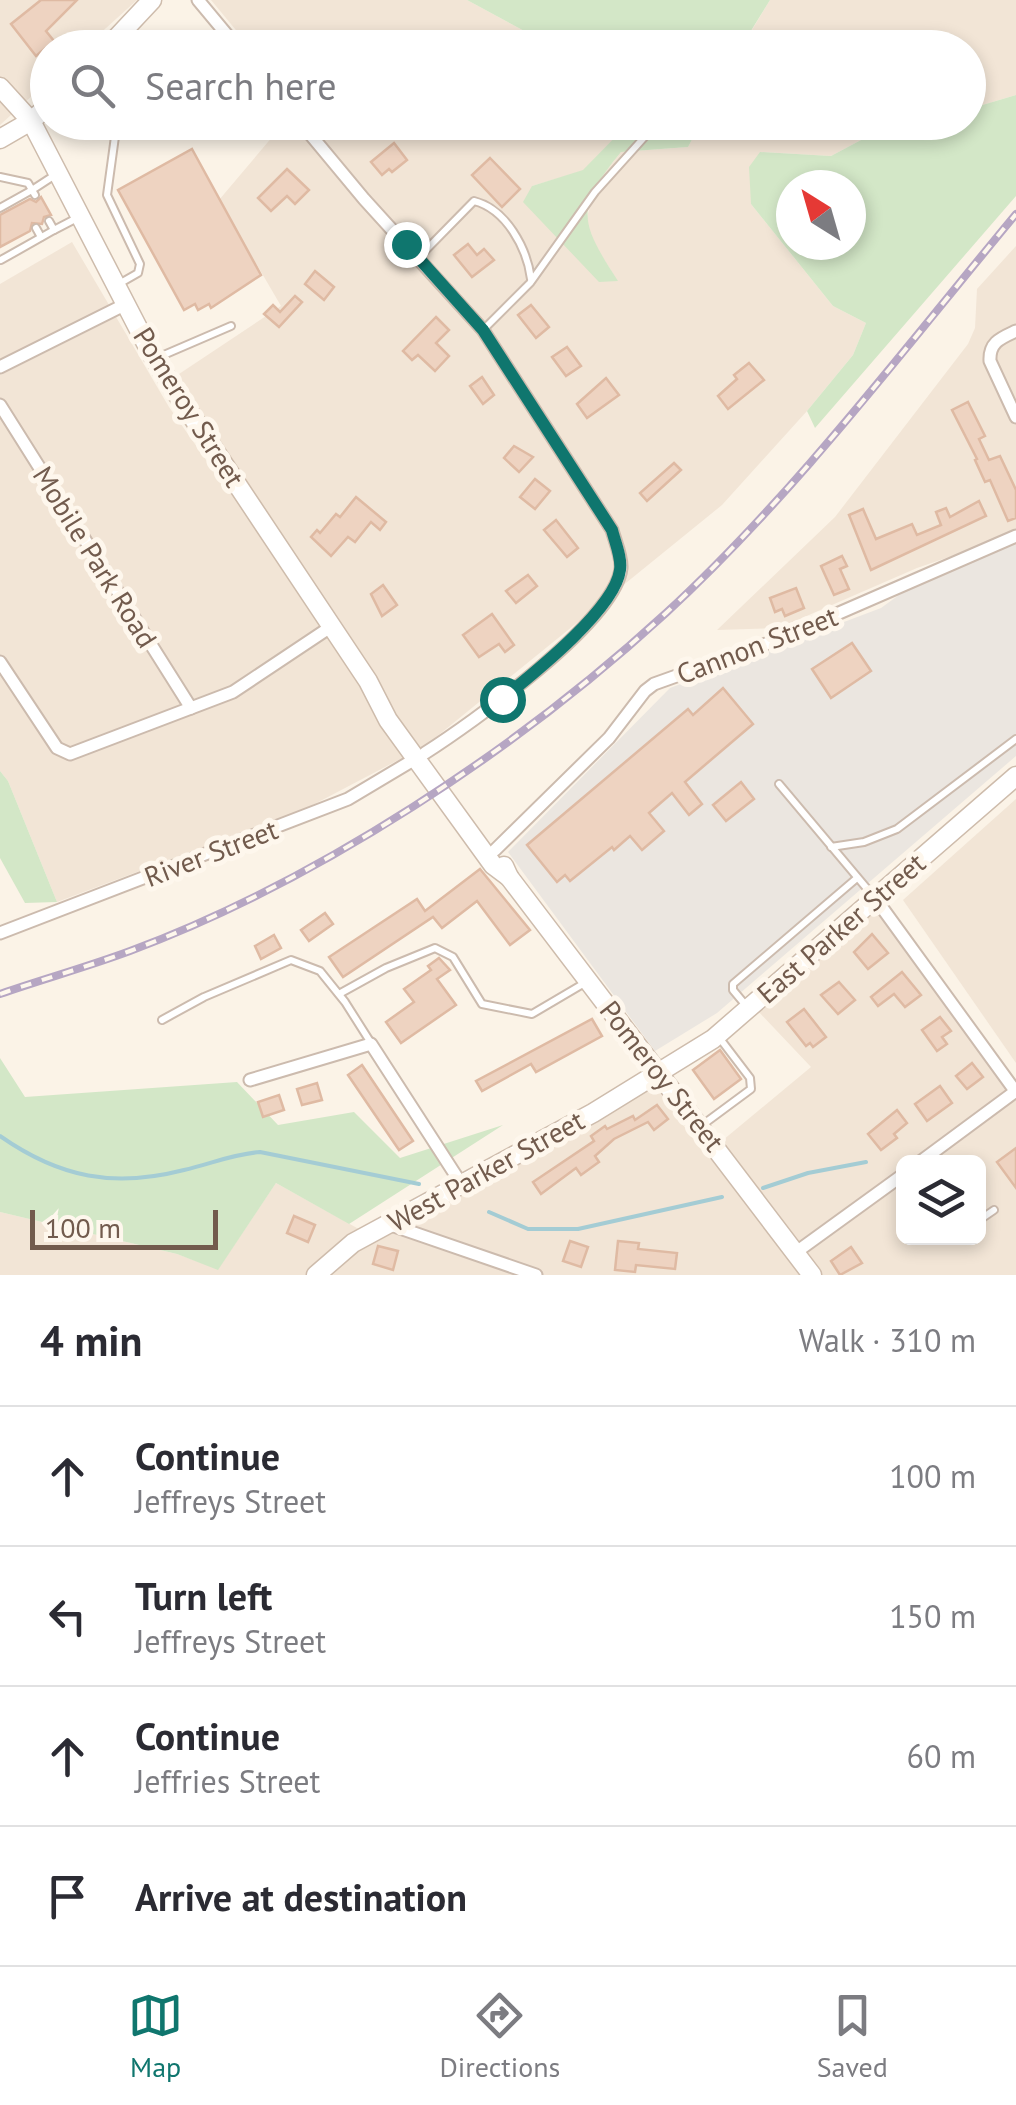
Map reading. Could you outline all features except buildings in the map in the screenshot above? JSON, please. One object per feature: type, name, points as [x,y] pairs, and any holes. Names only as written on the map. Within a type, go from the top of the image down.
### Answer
[{"type":"street","points":[[124,30],[152,0]]},
{"type":"street","points":[[198,0],[223,30]]},
{"type":"street","name":"Pomeroy Street","points":[[0,87],[30,119]]},
{"type":"street","points":[[0,139],[30,122]]},
{"type":"street","name":"Pomeroy Street","points":[[42,140],[154,358],[492,865],[510,877]]},
{"type":"street","name":"River Street","points":[[0,933],[348,799],[420,756],[502,699],[592,616],[612,591],[621,568],[612,530],[483,330],[316,140]]},
{"type":"street","points":[[0,366],[126,304]]},
{"type":"street","points":[[1016,331],[1000,338],[989,352],[1016,417]]},
{"type":"street","name":"Mobile Park Road","points":[[0,405],[190,708]]},
{"type":"street","name":"Cannon Street","points":[[496,850],[609,738],[645,690],[654,684],[777,640],[1016,536]]},
{"type":"street","points":[[0,662],[64,753],[78,753],[233,692],[332,626]]},
{"type":"street","name":"Pomeroy Street","points":[[420,756],[496,850],[510,877],[812,1275]]},
{"type":"street","name":"East Parker Street","points":[[660,1072],[718,1035],[1016,776]]},
{"type":"street","points":[[875,898],[1016,1091],[929,1155]]},
{"type":"street","points":[[250,1080],[372,1044],[462,1185]]},
{"type":"street","name":"West Parker Street","points":[[316,1275],[353,1244],[660,1072]]},
{"type":"street","points":[[796,1253],[896,1180]]},
{"type":"street","points":[[388,1224],[536,1275]]},
{"type":"lane","points":[[115,140],[107,195],[140,264],[138,273],[116,286]]},
{"type":"lane","points":[[483,330],[531,280],[595,192],[642,140]]},
{"type":"lane","points":[[0,208],[20,200],[58,173]]},
{"type":"lane","points":[[0,177],[28,182],[33,192]]},
{"type":"lane","points":[[418,258],[474,202],[492,208],[519,240],[528,259],[531,280]]},
{"type":"lane","points":[[1,260],[80,216]]},
{"type":"lane","points":[[49,220],[54,230]]},
{"type":"lane","points":[[36,228],[41,237]]},
{"type":"lane","points":[[154,358],[231,326]]},
{"type":"lane","points":[[832,847],[864,842],[897,829],[1016,739]]},
{"type":"lane","points":[[780,784],[875,898]]},
{"type":"lane","points":[[749,1009],[733,984],[857,878]]},
{"type":"lane","points":[[339,994],[386,968],[435,948],[453,957],[482,1004],[532,1014],[588,980]]},
{"type":"lane","points":[[162,1020],[204,997],[291,960],[320,971],[372,1044]]},
{"type":"lane","points":[[700,1126],[751,1088],[750,1078],[718,1035]]},
{"type":"lane","points":[[986,1216],[994,1210]]},
{"type":"shaded area","points":[[0,0],[137,0],[104,30],[30,30],[30,98],[0,125]]},
{"type":"shaded area","points":[[211,0],[467,0],[523,30],[236,30]]},
{"type":"shaded area","points":[[770,0],[1016,0],[1016,95],[986,104],[986,30],[752,30]]},
{"type":"shaded area","points":[[270,140],[613,140],[583,171],[532,186],[617,280],[589,236],[587,217],[597,182],[621,152],[688,147],[692,140],[861,140],[831,156],[760,152],[751,204],[776,235],[776,260],[796,260],[833,306],[866,323],[853,355],[722,505],[425,746],[307,808],[57,902],[8,781],[0,771],[0,284],[72,242],[169,407],[225,487],[240,473],[176,376],[281,306],[219,200]]},
{"type":"shaded area","points":[[1016,246],[1016,534],[917,568],[779,628],[717,630],[835,517],[968,344],[975,328],[977,289]]},
{"type":"shaded area","points":[[1016,540],[1016,756],[717,1013],[655,1051],[508,852],[670,688],[881,608],[910,587]]},
{"type":"shaded area","points":[[1016,799],[1016,1063],[903,900]]},
{"type":"shaded area","points":[[876,907],[1016,1101],[1016,1275],[0,1275],[0,1212],[177,1254],[218,1269],[276,1183],[375,1238],[654,1085],[705,1155],[811,1067],[757,1010]]},
{"type":"green space","points":[[467,0],[770,0],[751,30],[523,30]]},
{"type":"green space","points":[[1016,95],[1016,196],[815,428],[807,411],[853,355],[866,323],[833,306],[796,260],[866,260],[866,170],[776,170],[776,235],[751,204],[749,167],[760,152],[831,156],[861,140],[986,140],[986,104]]},
{"type":"green space","points":[[612,140],[692,140],[688,147],[621,152],[595,188],[589,202],[590,229],[618,281],[599,282],[523,202],[532,186],[583,170]]},
{"type":"green space","points":[[0,771],[8,781],[57,902],[25,903],[0,858]]},
{"type":"green space","points":[[0,1058],[25,1097],[237,1082],[278,1125],[354,1112],[400,1158],[503,1125],[349,1224],[276,1183],[218,1270],[177,1254],[0,1212]]},
{"type":"waterway","points":[[0,1136],[44,1162],[88,1176],[158,1175],[260,1152],[419,1184]]},
{"type":"waterway","points":[[763,1188],[808,1173],[866,1162]]},
{"type":"waterway","points":[[489,1212],[528,1229],[578,1229],[722,1197]]},
{"type":"railway","points":[[0,994],[130,951],[272,888],[413,807],[546,713],[666,613],[759,520],[847,420],[1016,214]]},
{"type":"route","points":[[406,244],[483,330],[612,530],[621,568],[612,591],[592,616],[502,699]]}]
